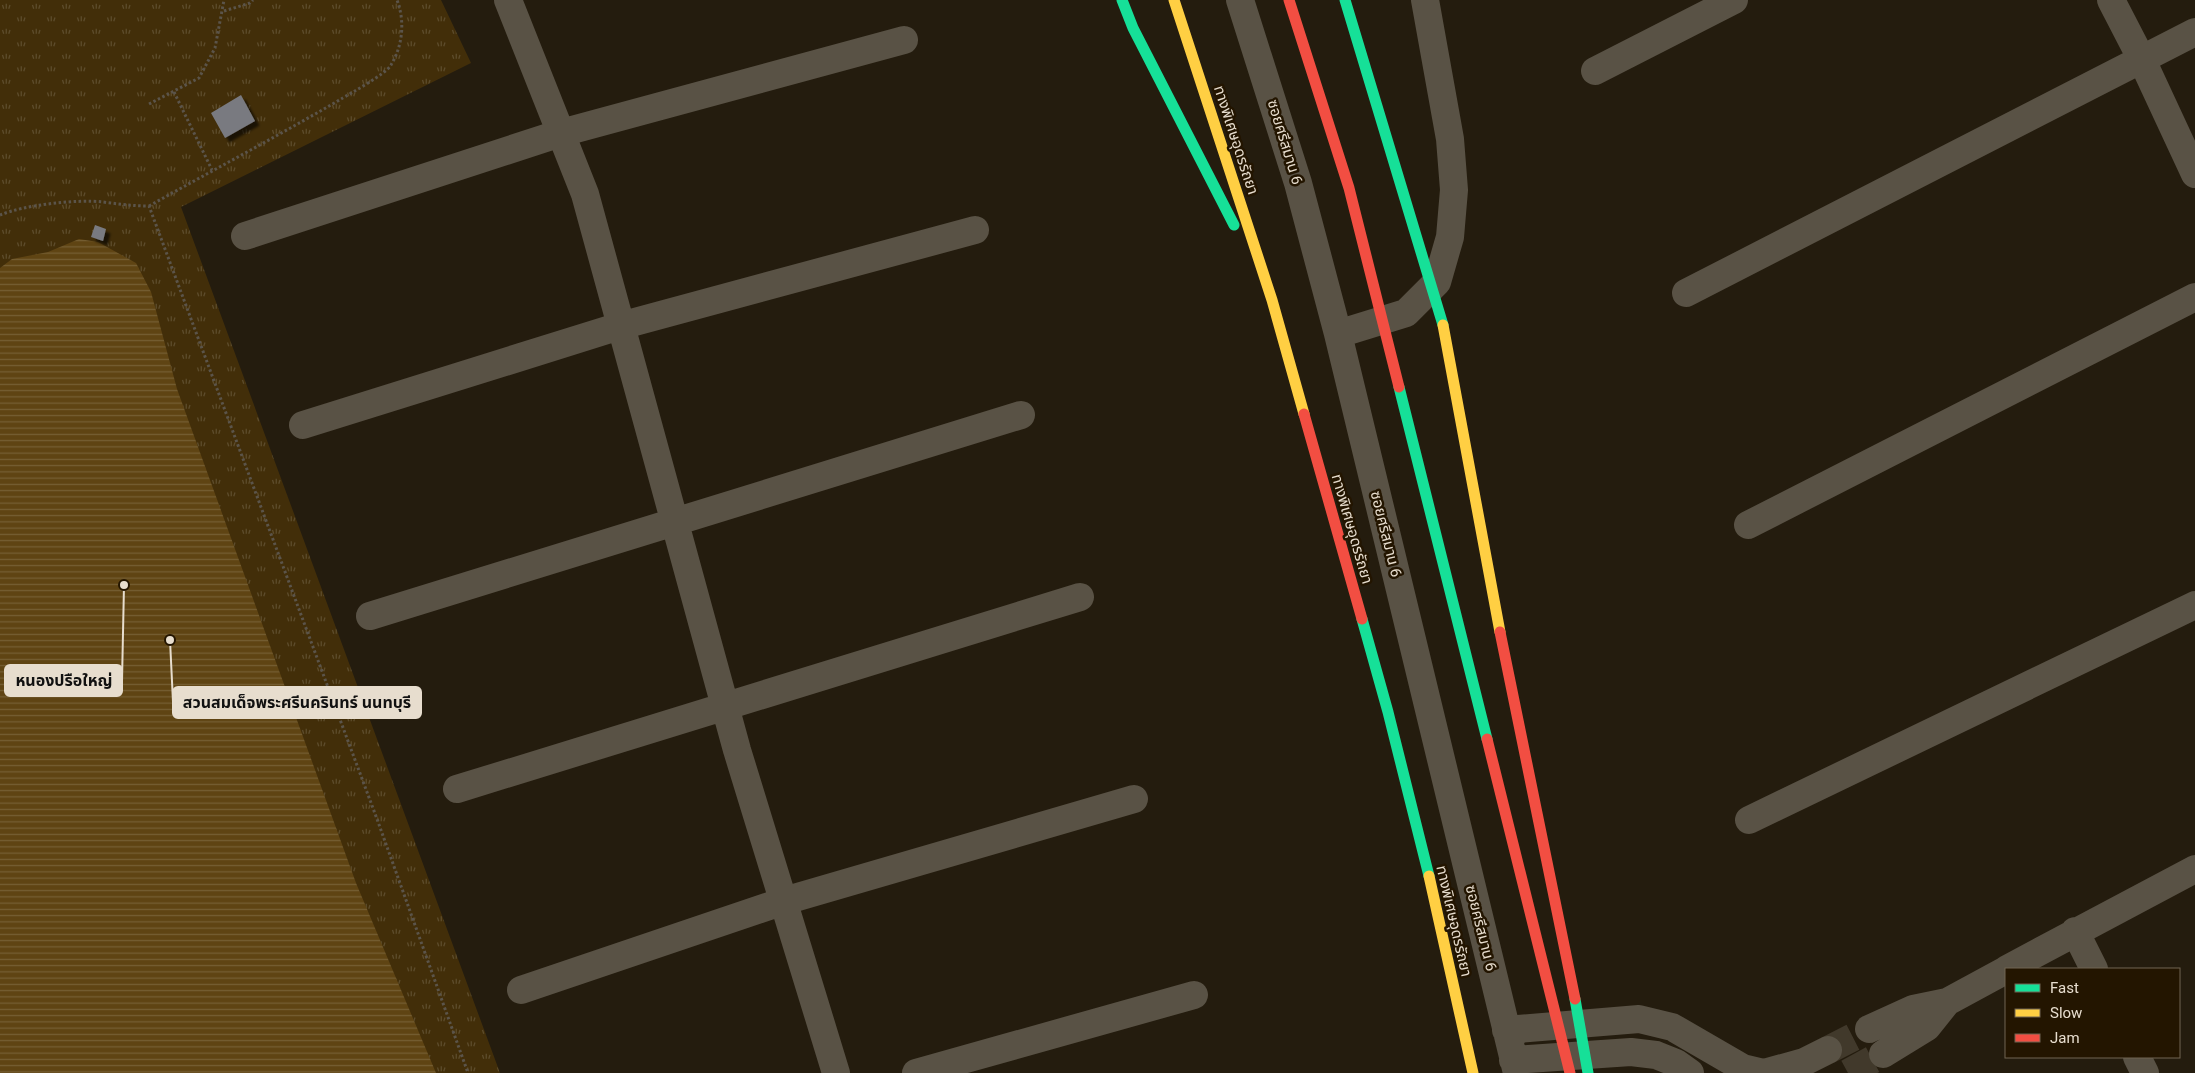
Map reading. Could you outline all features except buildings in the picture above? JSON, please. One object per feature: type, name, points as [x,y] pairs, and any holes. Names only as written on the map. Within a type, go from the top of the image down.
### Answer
[{"type":"highway","points":[[1122,0],[1132,28],[1272,300]]},
{"type":"highway","name":"ทางพิเศษอุดรรัถยา","points":[[1174,0],[1272,300],[1388,712],[1422,847],[1473,1073]]},
{"type":"highway","points":[[1289,0],[1349,188],[1570,1073]]},
{"type":"highway","points":[[1344,0],[1444,329],[1490,580],[1569,968],[1588,1073]]},
{"type":"street","points":[[508,0],[584,194],[725,706],[836,1073]]},
{"type":"street","name":"ซอยศรีสมาน 6","points":[[1240,0],[1298,183],[1338,334],[1515,1066]]},
{"type":"street","points":[[1338,334],[1406,313],[1437,282],[1450,237],[1454,190],[1450,139],[1425,0]]},
{"type":"street","points":[[1595,71],[1734,0]]},
{"type":"street","points":[[2111,0],[2142,60],[2195,174]]},
{"type":"street","points":[[1686,293],[2195,32]]},
{"type":"street","points":[[245,236],[561,133],[904,40]]},
{"type":"street","points":[[303,425],[620,326],[975,230]]},
{"type":"street","points":[[1748,525],[2195,297]]},
{"type":"street","points":[[370,616],[1021,415]]},
{"type":"street","points":[[457,790],[1080,597]]},
{"type":"street","points":[[1749,820],[2195,605]]},
{"type":"street","points":[[521,990],[784,901],[1134,799]]},
{"type":"street","points":[[2009,968],[2195,869]]},
{"type":"street","points":[[2075,932],[2093,968]]},
{"type":"street","points":[[1868,1029],[1913,1009],[1947,1002],[2005,970]]},
{"type":"street","points":[[916,1073],[1194,995]]},
{"type":"street","points":[[1883,1054],[1927,1026],[1947,1002]]},
{"type":"street","points":[[1506,1030],[1640,1019],[1672,1027],[1743,1068],[1764,1072],[1806,1068],[1828,1050]]},
{"type":"street","points":[[1515,1066],[1631,1052],[1656,1055],[1690,1073]]},
{"type":"street","points":[[2138,1058],[2145,1073]]},
{"type":"path","points":[[149,104],[199,78],[215,48],[224,0]]},
{"type":"path","points":[[223,11],[250,3],[253,0]]},
{"type":"path","points":[[0,215],[16,208],[64,204],[101,202],[127,206],[149,206],[356,91],[390,67],[402,36],[401,11],[396,0]]},
{"type":"path","points":[[174,92],[212,170]]},
{"type":"path","points":[[149,206],[377,819],[468,1073]]},
{"type":"green space","points":[[0,0],[441,0],[471,63],[181,207],[500,1073],[0,1073]]},
{"type":"shaded area","points":[[79,239],[98,242],[136,263],[151,292],[177,389],[356,883],[436,1073],[0,1073],[0,268],[12,259],[48,252]]},
{"type":"tunnel","points":[[1828,1050],[1869,1029]]},
{"type":"tunnel","points":[[1848,1073],[1883,1054]]},
{"type":"traffic: fast","points":[[1122,0],[1133,28],[1234,225]]},
{"type":"traffic: fast","points":[[1345,0],[1443,325]]},
{"type":"traffic: fast","points":[[1399,387],[1487,739]]},
{"type":"traffic: fast","points":[[1362,619],[1388,712],[1429,876]]},
{"type":"traffic: fast","points":[[1575,999],[1588,1073]]},
{"type":"traffic: slow","points":[[1174,0],[1272,300],[1304,414]]},
{"type":"traffic: slow","points":[[1443,325],[1500,632]]},
{"type":"traffic: slow","points":[[1429,876],[1473,1073]]},
{"type":"traffic: jam","points":[[1289,0],[1349,188],[1399,387]]},
{"type":"traffic: jam","points":[[1304,414],[1362,619]]},
{"type":"traffic: jam","points":[[1500,632],[1575,999]]},
{"type":"traffic: jam","points":[[1487,739],[1570,1073]]},
{"type":"place","name":"หนองปรือใหญ่","points":[[124,585]]},
{"type":"place","name":"สวนสมเด็จพระศรีนครินทร์ นนทบุรี","points":[[170,640]]}]
